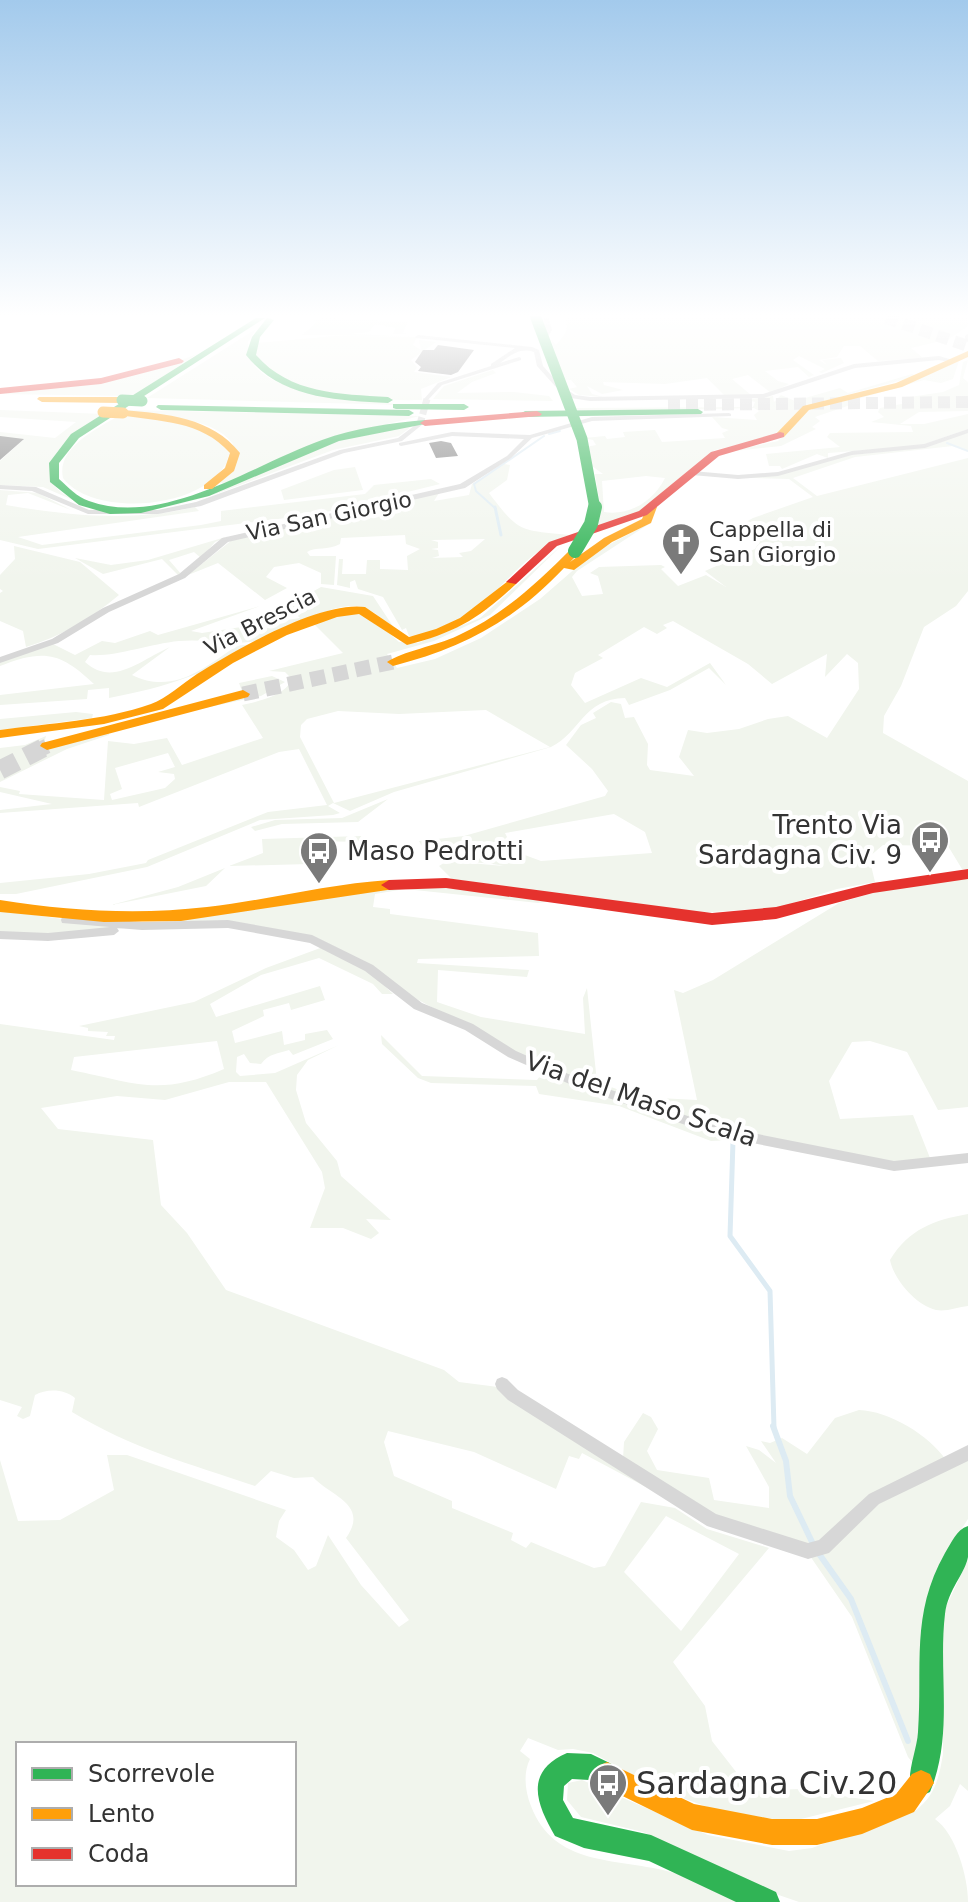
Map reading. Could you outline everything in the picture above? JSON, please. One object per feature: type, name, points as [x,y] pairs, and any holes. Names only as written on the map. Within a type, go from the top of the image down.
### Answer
[{"type":"main road","points":[[115,407],[537,414],[698,412]]},
{"type":"main road","points":[[119,407],[142,407]]},
{"type":"main road","points":[[121,407],[70,440],[59,453],[52,472],[61,489],[74,499],[98,506],[153,508],[211,493],[307,449],[352,433],[432,421],[537,414]]},
{"type":"main road","points":[[123,407],[127,408],[187,422],[224,438],[232,448],[233,460],[226,473],[210,486],[159,503],[111,503],[93,500],[69,488],[59,469],[65,454],[86,434],[127,408]]},
{"type":"main road","points":[[559,407],[583,491],[582,519],[571,550],[514,601],[482,624],[390,659],[459,644],[485,632],[540,596],[584,556],[647,521],[652,507]]},
{"type":"main road","points":[[514,613],[571,550],[592,519],[593,490],[568,407]]},
{"type":"main road","name":"Via Brescia","points":[[158,706],[191,684],[333,612],[365,611],[407,641],[454,628],[490,606],[553,544],[629,520],[652,507],[720,452],[777,439],[806,408],[811,407]]},
{"type":"main road","points":[[0,734],[104,720],[242,690],[47,746]]},
{"type":"main road","points":[[0,906],[61,916],[195,914],[337,889],[446,883],[712,919],[776,913],[838,894],[930,877],[968,874]]},
{"type":"main road","points":[[766,1902],[651,1848],[584,1835],[564,1827],[550,1802],[552,1780],[567,1766],[591,1767],[692,1817],[772,1832],[817,1832],[862,1821],[905,1803],[919,1789],[931,1755],[934,1609],[947,1573],[968,1537]]},
{"type":"street","points":[[342,451],[357,453],[452,434],[530,437],[592,419],[729,415]]},
{"type":"street","points":[[0,487],[37,490],[69,507],[95,513],[158,512],[198,504],[342,451],[400,440],[420,424]]},
{"type":"street","points":[[692,473],[738,477],[778,474],[844,455],[925,446],[968,431]]},
{"type":"street","name":"Via San Giorgio","points":[[0,660],[55,641],[106,610],[182,576],[225,540],[462,486],[498,465],[530,437]]},
{"type":"street","name":"Via del Maso Scala","points":[[61,916],[73,921],[142,926],[240,925],[319,941],[369,968],[418,1006],[469,1027],[512,1054],[578,1083],[735,1136],[894,1166],[968,1158]]},
{"type":"street","points":[[0,935],[48,937],[142,926]]},
{"type":"street","points":[[502,1384],[513,1395],[712,1521],[815,1549],[874,1499],[968,1453]]},
{"type":"shaded area","points":[[803,407],[775,436],[715,450],[638,512],[595,528],[600,505],[595,474],[603,474],[592,466],[586,447],[596,445],[593,440],[584,438],[625,437],[623,432],[655,430],[662,442],[725,438],[722,433],[729,430],[722,428],[712,417],[757,420],[754,415],[759,411],[754,408],[575,412],[574,408]],"holes":[[[646,476],[665,478],[660,487],[639,506],[622,512],[604,512],[602,481]]]},
{"type":"shaded area","points":[[845,407],[815,417],[820,421],[812,427],[816,429],[781,446],[725,452],[778,441],[809,410]]},
{"type":"shaded area","points":[[968,407],[968,411],[919,412],[900,424],[924,424],[968,414],[968,429],[919,446],[828,453],[828,458],[817,454],[782,469],[780,466],[769,466],[766,454],[840,447],[827,437],[830,433],[913,432],[911,426],[871,422],[884,417],[878,412],[880,408]]},
{"type":"shaded area","points":[[0,410],[105,414],[64,444],[54,457],[50,473],[55,487],[64,494],[96,508],[111,510],[96,510],[43,487],[0,485],[0,461],[23,440],[0,438],[0,432],[55,438],[76,422],[0,417]]},
{"type":"shaded area","points":[[125,412],[420,416],[371,428],[226,484],[219,482],[233,444],[224,435],[198,422]]},
{"type":"shaded area","points":[[120,415],[180,424],[207,434],[230,451],[222,470],[205,485],[182,496],[155,502],[101,500],[79,492],[63,478],[66,457],[91,432]]},
{"type":"shaded area","points":[[415,424],[399,436],[333,450],[216,494],[162,508],[199,498],[341,439]]},
{"type":"shaded area","points":[[968,432],[968,451],[953,446],[855,457],[793,478],[817,496],[968,458],[968,591],[956,606],[924,627],[901,686],[884,716],[883,733],[968,781],[968,869],[962,869],[948,846],[883,845],[869,857],[875,882],[837,889],[780,907],[699,913],[452,879],[439,866],[447,861],[504,866],[444,858],[425,849],[419,841],[464,836],[605,796],[608,791],[592,769],[566,745],[581,725],[596,718],[593,713],[611,702],[621,704],[625,718],[634,717],[648,744],[647,765],[650,770],[694,776],[679,757],[688,730],[707,733],[739,729],[788,716],[827,738],[859,689],[858,663],[847,654],[825,677],[827,654],[772,684],[748,664],[673,621],[663,625],[667,628],[657,634],[644,627],[598,655],[603,658],[575,673],[571,685],[585,703],[641,678],[667,687],[710,663],[726,685],[709,668],[670,690],[629,705],[625,698],[600,704],[551,747],[394,792],[350,811],[333,803],[328,806],[340,813],[260,820],[147,867],[16,894],[0,894],[0,883],[89,874],[146,863],[268,812],[327,805],[299,749],[279,752],[139,807],[138,803],[0,813],[0,810],[52,804],[0,792],[0,787],[20,791],[19,794],[104,800],[108,741],[134,744],[167,738],[182,765],[263,738],[242,705],[278,694],[289,685],[292,679],[285,672],[269,671],[343,653],[313,623],[318,620],[357,612],[373,619],[399,642],[418,643],[480,618],[562,545],[490,615],[434,641],[387,654],[397,668],[435,659],[481,638],[540,599],[593,553],[652,522],[577,571],[572,577],[582,596],[603,594],[598,576],[590,573],[599,567],[661,565],[665,567],[661,569],[678,586],[706,575],[726,587],[705,571],[755,549],[759,542],[734,537],[730,539],[724,534],[753,518],[813,497],[789,479],[718,477],[764,477],[851,455],[927,447]],"holes":[[[486,710],[550,747],[334,803],[300,737],[301,725],[307,719],[338,711],[399,714]],[[168,753],[175,767],[158,772],[174,774],[175,779],[165,788],[112,800],[110,794],[122,789],[115,768]],[[614,814],[645,832],[652,853],[541,861],[514,851],[505,833]]]},
{"type":"shaded area","points":[[504,464],[510,465],[507,480],[489,493],[507,516],[530,530],[569,535],[529,559],[476,610],[434,633],[409,636],[406,628],[402,630],[383,597],[358,589],[355,580],[350,582],[350,588],[337,585],[339,559],[343,559],[342,574],[366,574],[367,560],[380,560],[380,569],[408,570],[407,556],[420,549],[406,544],[405,535],[341,538],[336,546],[307,552],[310,556],[336,556],[334,585],[321,584],[321,573],[299,563],[274,567],[266,577],[287,588],[265,600],[218,563],[188,575],[232,540],[439,493],[434,501],[469,495],[472,484]],"holes":[[[485,539],[471,551],[459,553],[463,557],[432,558],[439,556],[438,550],[431,549],[438,548],[438,542],[431,540]]]},
{"type":"shaded area","points":[[355,467],[363,490],[284,500],[281,490],[334,470]]},
{"type":"shaded area","points":[[431,479],[440,484],[318,514],[38,549],[0,540],[0,490],[38,493],[71,510],[28,493],[8,495],[6,505],[54,512],[124,516],[195,507],[199,511],[18,537],[42,545],[201,525],[221,521],[221,511],[365,494],[374,485]]},
{"type":"shaded area","points":[[162,508],[129,512],[111,510]]},
{"type":"shaded area","points":[[229,536],[215,542],[201,558],[194,552],[169,560],[182,575],[179,576],[162,559],[103,574],[75,558],[111,565],[148,560]]},
{"type":"shaded area","points":[[14,546],[80,562],[119,595],[76,626],[26,647],[23,631],[0,621],[0,593],[3,591],[0,589],[0,575],[15,559]]},
{"type":"shaded area","points":[[321,587],[373,596],[396,631],[367,609],[344,607],[324,612],[264,640],[240,643],[179,641],[90,655],[85,662],[95,669],[116,672],[170,647],[132,675],[146,680],[173,681],[197,672],[232,649],[224,647],[264,643],[206,670],[171,683],[109,698],[109,688],[88,690],[87,699],[0,705],[0,695],[94,684],[71,665],[51,657],[28,657],[0,666],[0,662],[53,644],[75,655],[102,641],[115,643],[150,631],[158,635],[260,606],[191,631],[202,633],[300,618],[287,606]]},
{"type":"shaded area","points":[[272,676],[285,682],[261,696],[163,717],[244,697],[239,683]]},
{"type":"shaded area","points":[[76,712],[93,714],[92,718],[0,730],[0,719]]},
{"type":"shaded area","points":[[109,730],[109,735],[67,749],[0,782],[0,748],[25,745],[46,736],[44,743]]},
{"type":"shaded area","points":[[388,799],[358,822],[282,824],[255,831],[251,827],[275,820],[342,818]]},
{"type":"shaded area","points":[[361,836],[363,842],[314,841],[314,845],[332,848],[334,853],[309,864],[229,866],[263,853],[262,839]]},
{"type":"shaded area","points":[[225,868],[206,886],[111,905],[178,887]]},
{"type":"shaded area","points":[[968,878],[968,1107],[938,1110],[907,1052],[870,1041],[852,1042],[829,1081],[840,1119],[913,1115],[930,1158],[897,1162],[735,1133],[590,1084],[513,1051],[398,989],[364,961],[317,938],[237,922],[137,921],[328,893],[440,887],[553,901],[538,903],[405,889],[375,894],[373,907],[390,909],[390,914],[538,933],[539,956],[418,959],[417,963],[529,970],[527,977],[438,970],[437,1002],[481,1017],[585,1034],[583,998],[587,988],[597,1082],[639,1097],[697,1100],[674,990],[683,993],[713,980],[839,903],[876,892]]},
{"type":"shaded area","points":[[0,910],[124,928],[74,934],[0,933]]},
{"type":"shaded area","points":[[323,947],[372,974],[393,994],[382,994],[373,984],[319,958],[261,975],[210,1004],[216,1017],[320,986],[325,1000],[291,1010],[289,1003],[263,1010],[264,1016],[232,1031],[235,1043],[282,1031],[284,1045],[305,1040],[305,1034],[327,1030],[333,1039],[293,1055],[289,1050],[274,1054],[261,1064],[250,1063],[244,1054],[237,1057],[236,1072],[240,1076],[275,1073],[339,1045],[308,1060],[297,1075],[296,1090],[306,1123],[337,1161],[341,1176],[391,1220],[366,1219],[379,1233],[371,1239],[343,1228],[310,1228],[325,1188],[322,1172],[266,1082],[229,1082],[165,1100],[117,1096],[41,1108],[58,1129],[153,1140],[161,1205],[187,1233],[226,1290],[444,1370],[459,1382],[498,1387],[659,1494],[582,1453],[579,1459],[569,1456],[556,1489],[474,1452],[388,1431],[384,1442],[394,1476],[452,1501],[452,1508],[513,1533],[511,1540],[526,1548],[531,1542],[594,1568],[605,1566],[641,1502],[675,1508],[707,1529],[769,1548],[673,1662],[705,1706],[712,1741],[751,1791],[800,1789],[874,1801],[801,1819],[780,1820],[716,1810],[660,1790],[593,1753],[558,1750],[528,1738],[520,1751],[530,1759],[526,1782],[531,1806],[554,1840],[588,1856],[677,1874],[741,1902],[0,1902],[0,1460],[18,1521],[60,1520],[114,1490],[107,1455],[127,1455],[286,1510],[279,1521],[276,1537],[294,1550],[308,1570],[316,1566],[328,1535],[361,1585],[399,1627],[409,1620],[346,1538],[352,1526],[351,1509],[313,1477],[294,1478],[271,1471],[255,1486],[184,1462],[94,1425],[72,1412],[75,1398],[61,1391],[50,1390],[35,1395],[30,1416],[23,1419],[17,1416],[22,1407],[0,1400],[0,1024],[114,1040],[115,1036],[106,1036],[108,1032],[88,1031],[88,1028],[79,1026],[194,1002],[266,968]],"holes":[[[217,1041],[224,1069],[201,1078],[164,1085],[131,1083],[71,1070],[74,1057]],[[666,1516],[739,1554],[681,1631],[624,1572]]]},
{"type":"shaded area","points":[[381,1035],[422,1076],[537,1080],[544,1071],[732,1140],[711,1141],[619,1106],[539,1094],[536,1086],[431,1083],[418,1078],[382,1044]]},
{"type":"shaded area","points":[[968,1214],[968,1306],[944,1310],[928,1307],[907,1291],[896,1276],[890,1260],[914,1233],[944,1219]]},
{"type":"shaded area","points":[[859,1410],[883,1415],[907,1426],[919,1433],[946,1460],[820,1541],[806,1545],[718,1520],[623,1459],[624,1442],[643,1413],[651,1417],[658,1429],[647,1451],[657,1470],[709,1478],[714,1500],[769,1508],[769,1487],[746,1446],[759,1450],[776,1463],[761,1441],[770,1443],[782,1438],[807,1454],[835,1418]]},
{"type":"shaded area","points":[[968,1457],[968,1519],[941,1560],[928,1596],[918,1769],[908,1757],[852,1617],[810,1556],[874,1506]]},
{"type":"shaded area","points":[[968,1560],[968,1791],[960,1784],[950,1806],[935,1819],[955,1845],[966,1881],[968,1902],[799,1902],[770,1892],[643,1832],[581,1817],[567,1800],[568,1783],[582,1780],[708,1835],[789,1851],[812,1848],[915,1811],[932,1793],[940,1771],[943,1754],[943,1613]]},
{"type":"building","points":[[0,436],[24,439],[0,460]]},
{"type":"building","points":[[429,443],[451,443],[458,456],[436,458]]},
{"type":"waterway","points":[[549,434],[560,431]]},
{"type":"waterway","points":[[495,508],[476,491],[474,484],[544,436]]},
{"type":"waterway","points":[[947,443],[968,451]]},
{"type":"waterway","points":[[495,508],[501,535]]},
{"type":"waterway","points":[[733,1141],[730,1236],[770,1291],[774,1428]]},
{"type":"waterway","points":[[773,1426],[786,1461],[790,1496],[813,1544]]},
{"type":"waterway","points":[[817,1551],[851,1599],[908,1741]]},
{"type":"tunnel","points":[[420,424],[425,407]]},
{"type":"tunnel","points":[[243,694],[393,662]]},
{"type":"tunnel","points":[[0,770],[45,747]]},
{"type":"tunnel","points":[[41,749],[45,747]]},
{"type":"traffic: fast","points":[[121,407],[75,436],[54,463],[54,480],[83,503],[110,510],[141,510],[172,504],[205,494],[335,439],[425,423]]},
{"type":"traffic: fast","points":[[161,407],[409,413]]},
{"type":"traffic: fast","points":[[448,407],[464,407]]},
{"type":"traffic: fast","points":[[571,407],[589,465],[595,506],[593,518],[575,551]]},
{"type":"traffic: fast","points":[[525,414],[698,412]]},
{"type":"traffic: fast","points":[[921,1783],[932,1719],[934,1610],[943,1581],[968,1537]]},
{"type":"traffic: fast","points":[[607,1775],[591,1767],[567,1766],[552,1780],[550,1802],[564,1827],[584,1835],[651,1848],[766,1902]]},
{"type":"traffic: slow","points":[[780,435],[806,408],[811,407]]},
{"type":"traffic: slow","points":[[103,412],[123,413]]},
{"type":"traffic: slow","points":[[123,413],[185,422],[213,433],[225,442],[235,453],[230,469],[208,487]]},
{"type":"traffic: slow","points":[[570,568],[608,540],[647,521],[652,507]]},
{"type":"traffic: slow","points":[[393,662],[449,644],[493,622],[533,592],[575,551]]},
{"type":"traffic: slow","points":[[158,706],[228,661],[309,622],[361,610],[407,641],[453,627],[512,582]]},
{"type":"traffic: slow","points":[[47,746],[243,694]]},
{"type":"traffic: slow","points":[[0,734],[104,720],[158,706]]},
{"type":"traffic: slow","points":[[0,906],[104,917],[156,917],[230,910],[389,885]]},
{"type":"traffic: slow","points":[[607,1775],[692,1817],[772,1832],[817,1832],[862,1821],[905,1803],[921,1783]]},
{"type":"traffic: jam","points":[[425,423],[537,414]]},
{"type":"traffic: jam","points":[[512,582],[553,544],[643,513],[715,454],[780,435]]},
{"type":"traffic: jam","points":[[389,885],[446,883],[712,919],[776,913],[873,888],[968,874]]},
{"type":"place","name":"Cappella di San Giorgio","points":[[681,576]]},
{"type":"place","name":"Trento Via Sardagna Civ. 9","points":[[930,874]]},
{"type":"place","name":"Maso Pedrotti","points":[[319,885]]},
{"type":"place","name":"Sardagna Civ.20","points":[[608,1817]]}]
